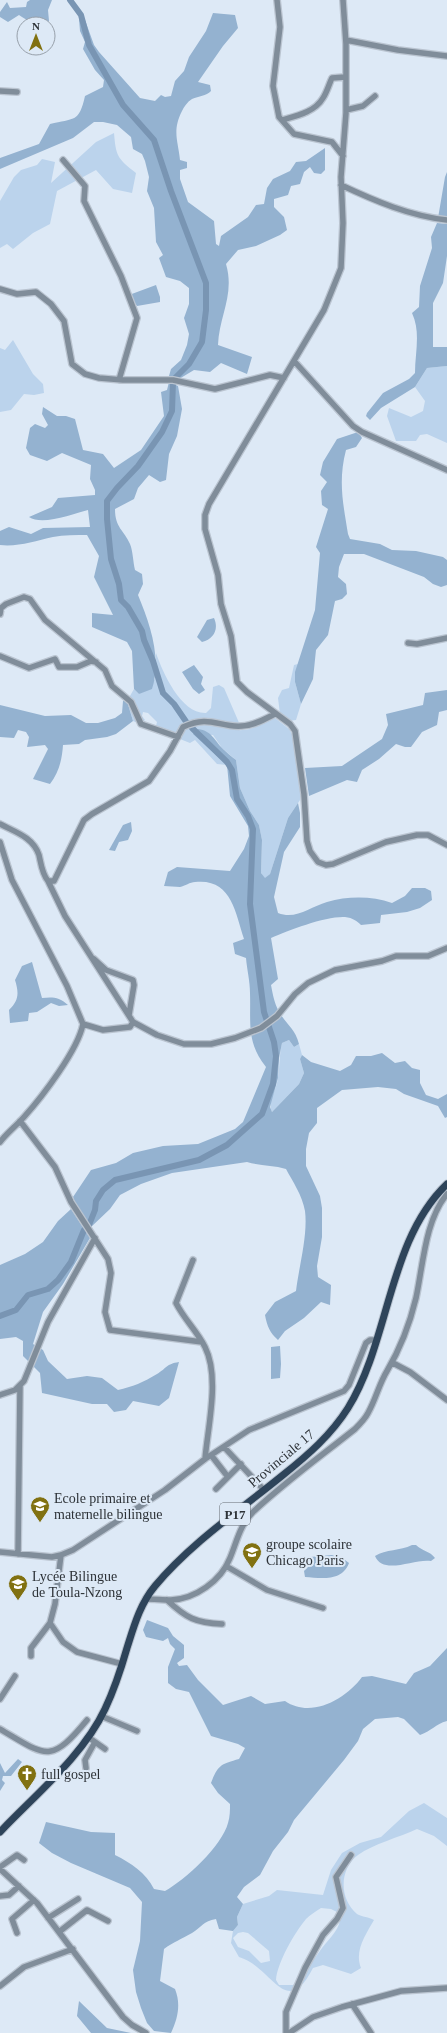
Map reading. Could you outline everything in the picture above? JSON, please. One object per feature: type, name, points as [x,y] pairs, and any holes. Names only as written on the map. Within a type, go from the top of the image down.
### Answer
[{"type":"main road","name":"Provinciale 17","points":[[0,1832],[64,1767],[88,1738],[102,1716],[122,1664],[134,1626],[146,1599],[153,1588],[178,1562],[318,1445],[336,1425],[350,1405],[359,1386],[376,1340],[404,1257],[418,1221],[432,1201],[447,1184]]},
{"type":"street","points":[[277,0],[280,27],[272,86],[276,106],[282,120],[294,134],[332,142],[343,156]]},
{"type":"street","points":[[343,0],[346,40],[346,110],[341,186],[343,223],[341,268],[324,310],[209,504],[204,522],[206,535],[220,585],[221,604],[231,636],[237,682],[275,714],[290,724],[295,731],[304,794],[307,841],[310,850],[318,862],[323,865],[333,864],[386,842],[418,835],[428,835],[447,845]]},
{"type":"street","points":[[346,40],[398,50],[447,56]]},
{"type":"street","points":[[282,120],[303,114],[312,108],[322,100],[332,78],[345,77]]},
{"type":"street","points":[[0,91],[16,92]]},
{"type":"street","points":[[346,110],[363,106],[375,96]]},
{"type":"street","points":[[63,160],[85,186],[84,201],[121,276],[137,318],[119,380]]},
{"type":"street","points":[[341,186],[386,205],[447,220]]},
{"type":"street","points":[[0,289],[17,294],[36,292],[44,296],[58,312],[65,324],[70,360],[75,368],[92,376],[119,380],[173,380],[215,389],[270,375],[284,378]]},
{"type":"street","points":[[294,361],[353,426],[362,432],[447,470]]},
{"type":"street","points":[[0,614],[3,607],[27,597],[32,601],[45,620],[105,670],[114,689],[131,702],[142,724],[178,737]]},
{"type":"street","points":[[408,643],[417,644],[447,638]]},
{"type":"street","points":[[0,656],[29,668],[55,659],[59,667],[81,666],[91,661],[97,662]]},
{"type":"street","points":[[48,882],[56,880],[84,820],[149,781],[161,766],[183,727],[197,722],[213,721],[243,726],[275,714]]},
{"type":"street","points":[[0,824],[27,838],[34,844],[44,876],[65,916],[133,1022],[157,1035],[176,1042],[202,1045],[249,1034],[262,1028],[277,1016],[294,994],[308,983],[335,970],[382,961],[396,956],[428,956],[447,948]]},
{"type":"street","points":[[0,842],[16,887],[66,986],[83,1024],[74,1046],[33,1106],[0,1140]]},
{"type":"street","points":[[90,956],[106,970],[133,980],[134,985],[129,1015]]},
{"type":"street","points":[[83,1024],[112,1030],[130,1027],[133,1022]]},
{"type":"street","points":[[20,1121],[55,1167],[71,1202],[108,1259],[110,1267],[105,1312],[110,1330],[202,1342]]},
{"type":"street","points":[[146,1599],[167,1600],[192,1595],[210,1584],[230,1560],[238,1532],[252,1513],[355,1429],[368,1413],[392,1363],[415,1300],[426,1241],[441,1202],[447,1194]]},
{"type":"street","points":[[0,1395],[9,1393],[20,1386],[27,1375],[48,1322],[95,1238]]},
{"type":"street","points":[[193,1260],[176,1303],[202,1342],[208,1354],[211,1368],[211,1404],[205,1459]]},
{"type":"street","points":[[0,1552],[52,1557],[73,1550],[165,1490],[205,1459],[259,1425],[344,1391],[349,1385],[366,1344],[370,1340],[376,1340]]},
{"type":"street","points":[[392,1363],[410,1372],[447,1400]]},
{"type":"street","points":[[18,1554],[20,1386]]},
{"type":"street","points":[[224,1447],[264,1490]]},
{"type":"street","points":[[211,1455],[228,1477]]},
{"type":"street","points":[[216,1489],[241,1464]]},
{"type":"street","points":[[31,1656],[31,1648],[50,1622],[55,1604],[61,1555]]},
{"type":"street","points":[[226,1566],[268,1590],[324,1608]]},
{"type":"street","points":[[167,1600],[190,1619],[205,1623],[222,1624]]},
{"type":"street","points":[[50,1622],[63,1642],[77,1652],[122,1664]]},
{"type":"street","points":[[0,1699],[14,1676]]},
{"type":"street","points":[[102,1716],[137,1731]]},
{"type":"street","points":[[0,1729],[38,1750],[52,1752],[59,1749],[66,1743],[87,1720]]},
{"type":"street","points":[[88,1738],[105,1749]]},
{"type":"street","points":[[86,1768],[85,1760],[95,1742]]},
{"type":"street","points":[[286,2033],[286,2012],[305,1968],[323,1935],[341,1914],[343,1908],[336,1877],[351,1854]]},
{"type":"street","points":[[24,1860],[17,1855],[0,1868],[34,1900],[73,1949],[123,2017],[132,2025],[146,2033]]},
{"type":"street","points":[[0,1896],[13,1893],[19,1886]]},
{"type":"street","points":[[48,1918],[78,1899]]},
{"type":"street","points":[[17,1933],[12,1917],[34,1900]]},
{"type":"street","points":[[59,1932],[87,1910],[108,1921]]},
{"type":"street","points":[[0,1986],[24,1967],[73,1949]]},
{"type":"street","points":[[289,2033],[319,2014],[352,2004],[402,1991],[447,1988]]},
{"type":"street","points":[[352,2004],[371,2033]]},
{"type":"shaded area","points":[[30,0],[52,0],[48,10],[49,16],[19,15],[8,22],[0,17],[0,12],[7,2],[10,8],[26,7],[27,2]]},
{"type":"shaded area","points":[[213,13],[235,15],[238,28],[223,46],[198,82],[210,85],[211,91],[205,95],[192,99],[186,105],[177,124],[176,136],[180,160],[187,162],[187,168],[180,170],[180,179],[188,202],[214,221],[216,244],[219,246],[221,236],[248,217],[256,205],[264,204],[267,188],[273,179],[290,171],[296,162],[306,161],[325,148],[325,170],[321,174],[314,173],[310,167],[304,172],[300,184],[291,186],[288,195],[274,199],[274,207],[284,217],[287,230],[280,235],[256,246],[238,250],[226,264],[229,286],[218,345],[252,357],[247,374],[221,363],[210,372],[194,370],[179,379],[169,376],[171,369],[181,360],[187,345],[189,334],[184,318],[189,304],[189,288],[180,281],[166,277],[159,258],[163,255],[156,242],[154,208],[147,191],[149,177],[145,161],[142,154],[133,149],[131,137],[117,125],[94,122],[73,138],[0,169],[0,158],[39,144],[50,124],[74,118],[78,115],[83,105],[85,96],[103,87],[104,80],[95,70],[83,49],[85,42],[80,31],[79,19],[85,20],[94,45],[99,52],[140,98],[155,101],[161,95],[165,97],[171,96],[175,81],[184,71],[189,57],[206,31]]},
{"type":"shaded area","points":[[114,133],[117,152],[121,160],[136,173],[132,193],[113,189],[96,170],[57,191],[50,224],[33,233],[13,249],[7,244],[0,248],[0,201],[14,177],[21,170],[37,165],[42,159],[55,162],[51,183],[96,142]]},
{"type":"shaded area","points":[[447,172],[447,219],[438,218]]},
{"type":"shaded area","points":[[437,223],[447,224],[447,256],[443,283],[433,303],[433,347],[447,347],[447,366],[427,368],[415,387],[381,408],[370,420],[366,416],[367,413],[383,393],[409,379],[415,373],[417,335],[415,320],[412,313],[419,307],[420,286],[432,248],[431,237]]},
{"type":"shaded area","points":[[156,285],[160,302],[137,306],[129,295]]},
{"type":"shaded area","points":[[13,340],[33,374],[43,384],[44,393],[34,395],[24,394],[11,410],[0,412],[0,348],[5,350]]},
{"type":"shaded area","points":[[447,366],[447,443],[427,434],[420,435],[416,441],[396,441],[387,416],[389,408],[411,417],[423,411],[425,401],[415,387],[427,368]]},
{"type":"shaded area","points":[[169,382],[178,386],[182,409],[177,436],[169,454],[166,480],[160,482],[149,475],[138,488],[134,499],[115,509],[116,521],[128,539],[131,547],[135,570],[142,574],[143,584],[138,595],[147,618],[155,653],[155,677],[152,689],[139,694],[134,689],[132,651],[127,642],[92,627],[92,613],[113,615],[94,577],[99,556],[87,535],[57,536],[26,543],[0,545],[0,531],[9,527],[31,534],[43,528],[90,527],[88,510],[49,520],[29,517],[52,507],[58,498],[95,495],[95,490],[90,479],[91,465],[62,453],[47,461],[30,455],[26,448],[30,428],[35,424],[45,428],[48,425],[42,414],[43,407],[57,416],[66,416],[75,419],[83,450],[103,454],[114,468],[141,450],[164,416],[161,392],[167,390]]},
{"type":"shaded area","points":[[358,432],[362,438],[356,447],[346,450],[342,472],[343,502],[350,539],[380,544],[392,550],[416,551],[443,557],[447,560],[447,585],[441,587],[433,584],[424,577],[364,554],[344,554],[339,567],[338,577],[346,584],[347,594],[342,599],[335,601],[328,635],[316,650],[313,679],[301,704],[295,682],[295,672],[315,610],[320,553],[316,547],[328,509],[322,505],[321,491],[327,482],[320,475],[323,462],[337,439]]},
{"type":"shaded area","points":[[214,618],[216,630],[210,639],[202,642],[197,637],[207,620]]},
{"type":"shaded area","points":[[156,653],[163,671],[174,691],[189,707],[197,712],[206,713],[211,708],[213,687],[219,685],[224,688],[240,725],[210,719],[173,734],[156,726],[157,722],[148,713],[143,712],[142,716],[145,720],[140,724],[133,721],[127,701],[134,689],[139,694],[155,679]]},
{"type":"shaded area","points":[[298,664],[295,682],[301,704],[296,720],[289,721],[280,714],[278,698],[282,690],[289,688],[294,665]]},
{"type":"shaded area","points":[[194,665],[203,677],[201,684],[205,690],[199,694],[193,689],[182,672]]},
{"type":"shaded area","points":[[447,690],[447,710],[439,712],[437,725],[422,732],[411,747],[396,744],[379,759],[362,770],[357,782],[347,780],[309,796],[305,768],[342,766],[382,739],[388,725],[386,714],[423,705],[425,693]]},
{"type":"shaded area","points":[[123,701],[127,701],[133,721],[116,734],[107,737],[85,740],[79,744],[63,745],[60,766],[50,784],[33,779],[48,749],[45,745],[27,747],[29,737],[26,732],[18,730],[14,738],[0,737],[0,705],[45,716],[71,715],[86,723],[98,723],[115,718],[122,713]]},
{"type":"shaded area","points":[[275,718],[289,729],[293,736],[301,790],[300,800],[288,818],[270,874],[265,879],[261,873],[262,840],[259,825],[250,811],[240,788],[236,760],[222,748],[213,735],[194,734],[227,765],[217,764],[195,740],[190,743],[180,739],[184,728],[204,724],[213,724],[238,730],[247,730]]},
{"type":"shaded area","points":[[198,729],[210,734],[223,749],[236,760],[240,788],[250,811],[259,825],[262,840],[261,873],[265,878],[270,874],[288,818],[298,803],[300,827],[284,852],[274,897],[278,913],[285,915],[297,914],[327,902],[352,898],[376,899],[392,903],[405,896],[412,888],[425,888],[431,891],[432,900],[420,908],[407,912],[381,915],[380,923],[361,925],[350,918],[337,917],[308,924],[271,938],[278,979],[271,985],[273,997],[279,1012],[294,1031],[299,1044],[294,1047],[289,1040],[282,1043],[279,1058],[278,1078],[270,1107],[272,1112],[299,1084],[304,1073],[300,1059],[302,1055],[311,1062],[340,1071],[351,1065],[356,1056],[371,1056],[382,1053],[395,1063],[405,1061],[412,1068],[420,1070],[420,1083],[426,1095],[438,1099],[447,1094],[447,1117],[445,1118],[438,1106],[404,1094],[396,1089],[378,1087],[342,1090],[317,1108],[317,1123],[309,1133],[306,1149],[306,1166],[320,1196],[322,1208],[322,1237],[317,1266],[318,1277],[331,1285],[330,1305],[321,1302],[304,1318],[285,1331],[278,1340],[269,1329],[265,1315],[275,1302],[296,1291],[303,1251],[306,1220],[304,1205],[286,1169],[247,1162],[172,1173],[141,1184],[120,1195],[110,1209],[91,1227],[78,1210],[73,1197],[91,1170],[116,1163],[133,1153],[163,1146],[198,1144],[235,1129],[243,1122],[266,1067],[255,1049],[252,1040],[250,1023],[250,989],[246,958],[235,954],[233,943],[244,939],[230,898],[217,885],[207,882],[193,882],[180,887],[164,886],[168,872],[177,867],[230,871],[244,849],[249,836],[248,826],[230,796],[227,765],[193,734]]},
{"type":"shaded area","points":[[131,822],[132,831],[128,840],[119,842],[115,851],[109,850],[123,825]]},
{"type":"shaded area","points":[[32,962],[42,998],[56,998],[62,1000],[68,1005],[59,1006],[51,1003],[37,1012],[29,1013],[28,1021],[10,1023],[9,1010],[15,1003],[17,996],[15,980],[22,966]]},
{"type":"shaded area","points":[[289,1040],[294,1047],[299,1044],[302,1055],[300,1059],[304,1073],[299,1084],[272,1112],[271,1104],[279,1074],[282,1043]]},
{"type":"shaded area","points":[[71,1209],[90,1238],[63,1284],[43,1312],[33,1344],[43,1350],[48,1361],[67,1379],[87,1376],[102,1378],[118,1390],[143,1382],[169,1365],[179,1362],[169,1398],[159,1406],[133,1401],[126,1410],[114,1412],[107,1404],[92,1404],[42,1393],[40,1373],[23,1356],[23,1341],[16,1337],[0,1339],[0,1265],[25,1254],[43,1242],[58,1221]]},
{"type":"shaded area","points":[[280,1346],[280,1378],[271,1379],[271,1347]]},
{"type":"shaded area","points":[[416,1545],[435,1558],[431,1561],[392,1566],[379,1562],[375,1556],[384,1552]]},
{"type":"shaded area","points":[[332,1555],[349,1563],[346,1569],[330,1578],[305,1577],[304,1571],[312,1563],[310,1557]]},
{"type":"shaded area","points":[[147,1620],[168,1628],[173,1636],[184,1645],[184,1658],[177,1663],[179,1666],[187,1665],[198,1680],[223,1705],[251,1696],[265,1704],[285,1701],[295,1706],[306,1708],[317,1707],[327,1704],[347,1693],[362,1677],[372,1676],[406,1684],[414,1673],[430,1666],[447,1648],[447,1721],[420,1735],[404,1719],[398,1717],[375,1719],[363,1729],[358,1741],[344,1760],[294,1820],[288,1832],[273,1851],[260,1875],[244,1887],[237,1897],[243,1904],[237,1917],[238,1925],[233,1931],[219,1929],[216,1919],[212,1920],[164,1949],[160,1981],[175,1989],[178,2000],[177,2016],[171,2033],[154,2031],[147,2023],[136,1992],[133,1970],[140,1941],[142,1902],[130,1888],[71,1863],[52,1853],[39,1843],[46,1822],[91,1832],[115,1833],[115,1855],[138,1869],[151,1883],[154,1889],[165,1891],[202,1862],[211,1852],[224,1832],[228,1823],[230,1804],[218,1793],[211,1783],[218,1769],[228,1762],[239,1759],[245,1748],[238,1744],[211,1736],[189,1692],[176,1689],[168,1683],[168,1667],[175,1649],[170,1644],[168,1638],[163,1641],[146,1637],[143,1630]]},
{"type":"shaded area","points":[[18,1759],[22,1762],[11,1776],[3,1776],[2,1780],[5,1783],[0,1791],[0,1763],[5,1773]]},
{"type":"shaded area","points":[[424,1803],[447,1818],[447,1846],[434,1836],[417,1829],[371,1847],[358,1855],[347,1868],[344,1892],[351,1908],[357,1914],[374,1920],[360,1949],[359,1962],[361,1968],[351,1974],[323,1965],[313,1968],[303,1983],[295,1990],[287,1990],[279,1986],[251,1963],[239,1957],[231,1943],[233,1931],[238,1925],[237,1917],[243,1904],[269,1896],[277,1890],[323,1895],[331,1870],[342,1853],[360,1843],[381,1837],[409,1811]],"holes":[[[321,1908],[331,1909],[341,1914],[337,1929],[299,1981],[293,1985],[279,1985],[276,1980],[277,1973],[287,1948],[306,1919]],[[238,1933],[248,1933],[269,1951],[270,1961],[261,1963],[249,1951],[238,1947],[233,1938]]]},
{"type":"shaded area","points":[[79,2001],[107,2028],[131,2033],[91,2033],[77,2016]]},
{"type":"waterway","points":[[70,0],[81,15],[89,45],[123,105],[154,140],[171,191],[206,283],[206,310],[202,342],[189,364],[175,378]]},
{"type":"waterway","points":[[173,382],[172,411],[162,432],[138,466],[107,501],[107,519],[111,559],[119,584],[121,600],[128,607],[142,631],[163,693],[174,704],[187,723]]},
{"type":"waterway","points":[[89,1225],[95,1210],[96,1201],[103,1190],[115,1180],[199,1160],[227,1145],[262,1114],[273,1084],[276,1056],[274,1042],[264,1012],[250,904],[253,829],[248,816],[237,799],[232,770],[227,762],[192,728]]},
{"type":"waterway","points":[[0,1316],[16,1310],[28,1295],[48,1289],[58,1280],[71,1262],[84,1230]]},
{"type":"place","name":"Ecole primaire et maternelle bilingue","points":[[40,1523]]},
{"type":"place","name":"groupe scolaire Chicago Paris","points":[[252,1569]]},
{"type":"place","name":"Lycée Bilingue de Toula-Nzong","points":[[18,1601]]},
{"type":"place","name":"full gospel","points":[[27,1791]]}]
